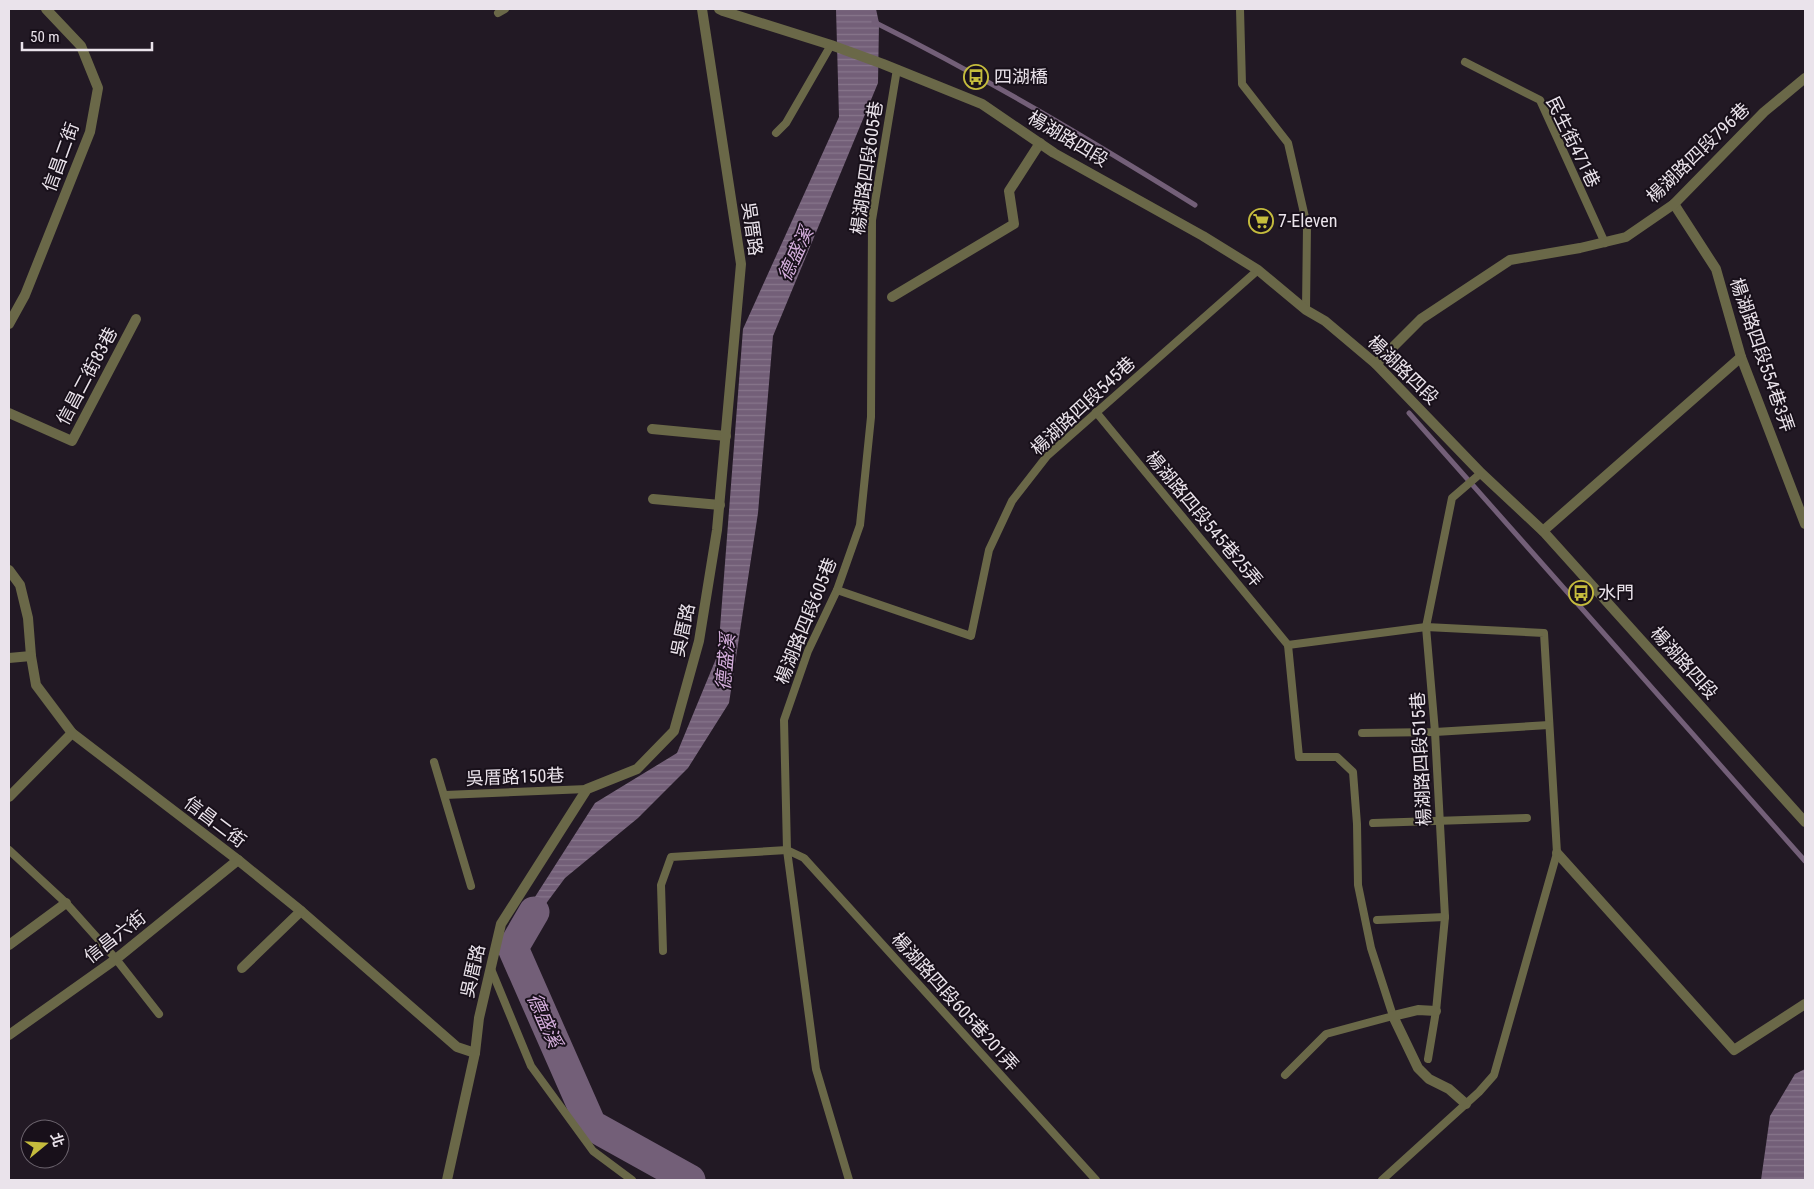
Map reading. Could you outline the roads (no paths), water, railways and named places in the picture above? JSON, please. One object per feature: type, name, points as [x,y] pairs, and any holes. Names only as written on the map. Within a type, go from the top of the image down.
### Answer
[{"type":"street","name":"信昌二街","points":[[9,324],[25,295],[90,132],[98,88],[81,46],[46,9]]},
{"type":"street","name":"吳厝路","points":[[447,1180],[475,1053],[479,1018],[500,924],[587,789],[637,769],[674,731],[699,641],[720,505],[741,264],[702,9]]},
{"type":"street","points":[[719,9],[831,45]]},
{"type":"street","name":"楊湖路四段","points":[[831,45],[897,69],[982,104],[1054,153],[1203,236],[1258,270],[1306,310],[1325,321],[1376,364],[1481,473],[1543,531],[1805,822]]},
{"type":"street","name":"楊湖路四段796巷","points":[[1376,364],[1421,319],[1510,260],[1604,243],[1626,237],[1674,204],[1764,112],[1805,78]]},
{"type":"street","points":[[892,297],[1014,224],[1009,191],[1040,143]]},
{"type":"street","name":"楊湖路四段554巷3弄","points":[[1674,204],[1716,268],[1741,357],[1805,524]]},
{"type":"street","name":"信昌二街83巷","points":[[9,413],[72,441],[136,319]]},
{"type":"street","points":[[1543,531],[1741,357]]},
{"type":"street","points":[[652,428],[726,436]]},
{"type":"street","points":[[653,499],[720,505]]},
{"type":"street","name":"信昌二街","points":[[9,570],[20,585],[28,618],[30,656],[36,686],[72,733],[238,860],[301,911],[457,1047],[475,1053]]},
{"type":"street","points":[[9,658],[30,656]]},
{"type":"street","points":[[9,797],[72,733]]},
{"type":"street","points":[[1557,853],[1734,1050],[1805,1004]]},
{"type":"street","name":"信昌六街","points":[[9,1035],[116,959],[238,860]]},
{"type":"street","points":[[9,945],[66,903]]},
{"type":"street","points":[[242,968],[301,911]]},
{"type":"street","points":[[1436,1010],[1418,1010],[1393,1016],[1418,1068],[1429,1079],[1449,1089],[1466,1104]]},
{"type":"lane","points":[[1240,9],[1242,84],[1288,143],[1307,226],[1306,310]]},
{"type":"lane","points":[[776,134],[786,123],[831,45]]},
{"type":"lane","name":"民生街471巷","points":[[1465,62],[1540,100],[1604,243]]},
{"type":"lane","name":"楊湖路四段605巷","points":[[848,1180],[816,1069],[787,850],[784,720],[808,651],[837,590],[860,525],[871,417],[872,220],[897,69]]},
{"type":"lane","name":"楊湖路四段545巷","points":[[837,590],[971,636],[989,550],[1012,501],[1047,456],[1258,270]]},
{"type":"lane","name":"楊湖路四段545巷25弄","points":[[1096,412],[1288,645]]},
{"type":"lane","name":"楊湖路四段515巷","points":[[1428,1059],[1436,1010],[1445,917],[1435,732],[1426,627],[1452,498],[1481,473]]},
{"type":"lane","points":[[1284,1075],[1326,1034],[1393,1016],[1371,948],[1358,885],[1357,824],[1353,772],[1337,757],[1299,757],[1288,645],[1426,627],[1544,633],[1557,853],[1494,1075],[1479,1092],[1382,1180]]},
{"type":"lane","points":[[1362,733],[1435,732],[1549,725]]},
{"type":"lane","name":"吳厝路150巷","points":[[434,762],[471,886]]},
{"type":"lane","name":"吳厝路150巷","points":[[445,796],[587,789]]},
{"type":"lane","points":[[1373,823],[1527,818]]},
{"type":"lane","points":[[9,850],[66,903],[116,959],[159,1014]]},
{"type":"lane","points":[[664,951],[661,885],[671,857],[787,850]]},
{"type":"lane","name":"楊湖路四段605巷201弄","points":[[787,850],[804,858],[1096,1180]]},
{"type":"lane","points":[[1377,920],[1445,917]]},
{"type":"lane","points":[[490,969],[531,1066],[593,1151],[632,1180]]},
{"type":"water","points":[[836,9],[876,9],[879,23],[878,83],[773,336],[758,513],[729,703],[688,768],[638,818],[565,878],[513,948],[510,936],[595,803],[677,753],[718,654],[743,329],[839,117]]},
{"type":"water","points":[[1805,1069],[1805,1180],[1761,1180],[1770,1116],[1795,1074]]},
{"type":"waterway","points":[[874,22],[1037,110],[1195,205]]},
{"type":"waterway","points":[[1409,413],[1805,861]]},
{"type":"waterway","name":"德盛溪","points":[[534,912],[513,948],[591,1125],[690,1180]]},
{"type":"place","name":"四湖橋","points":[[976,77]]},
{"type":"place","name":"7-Eleven","points":[[1261,221]]},
{"type":"place","name":"水門","points":[[1581,593]]}]
